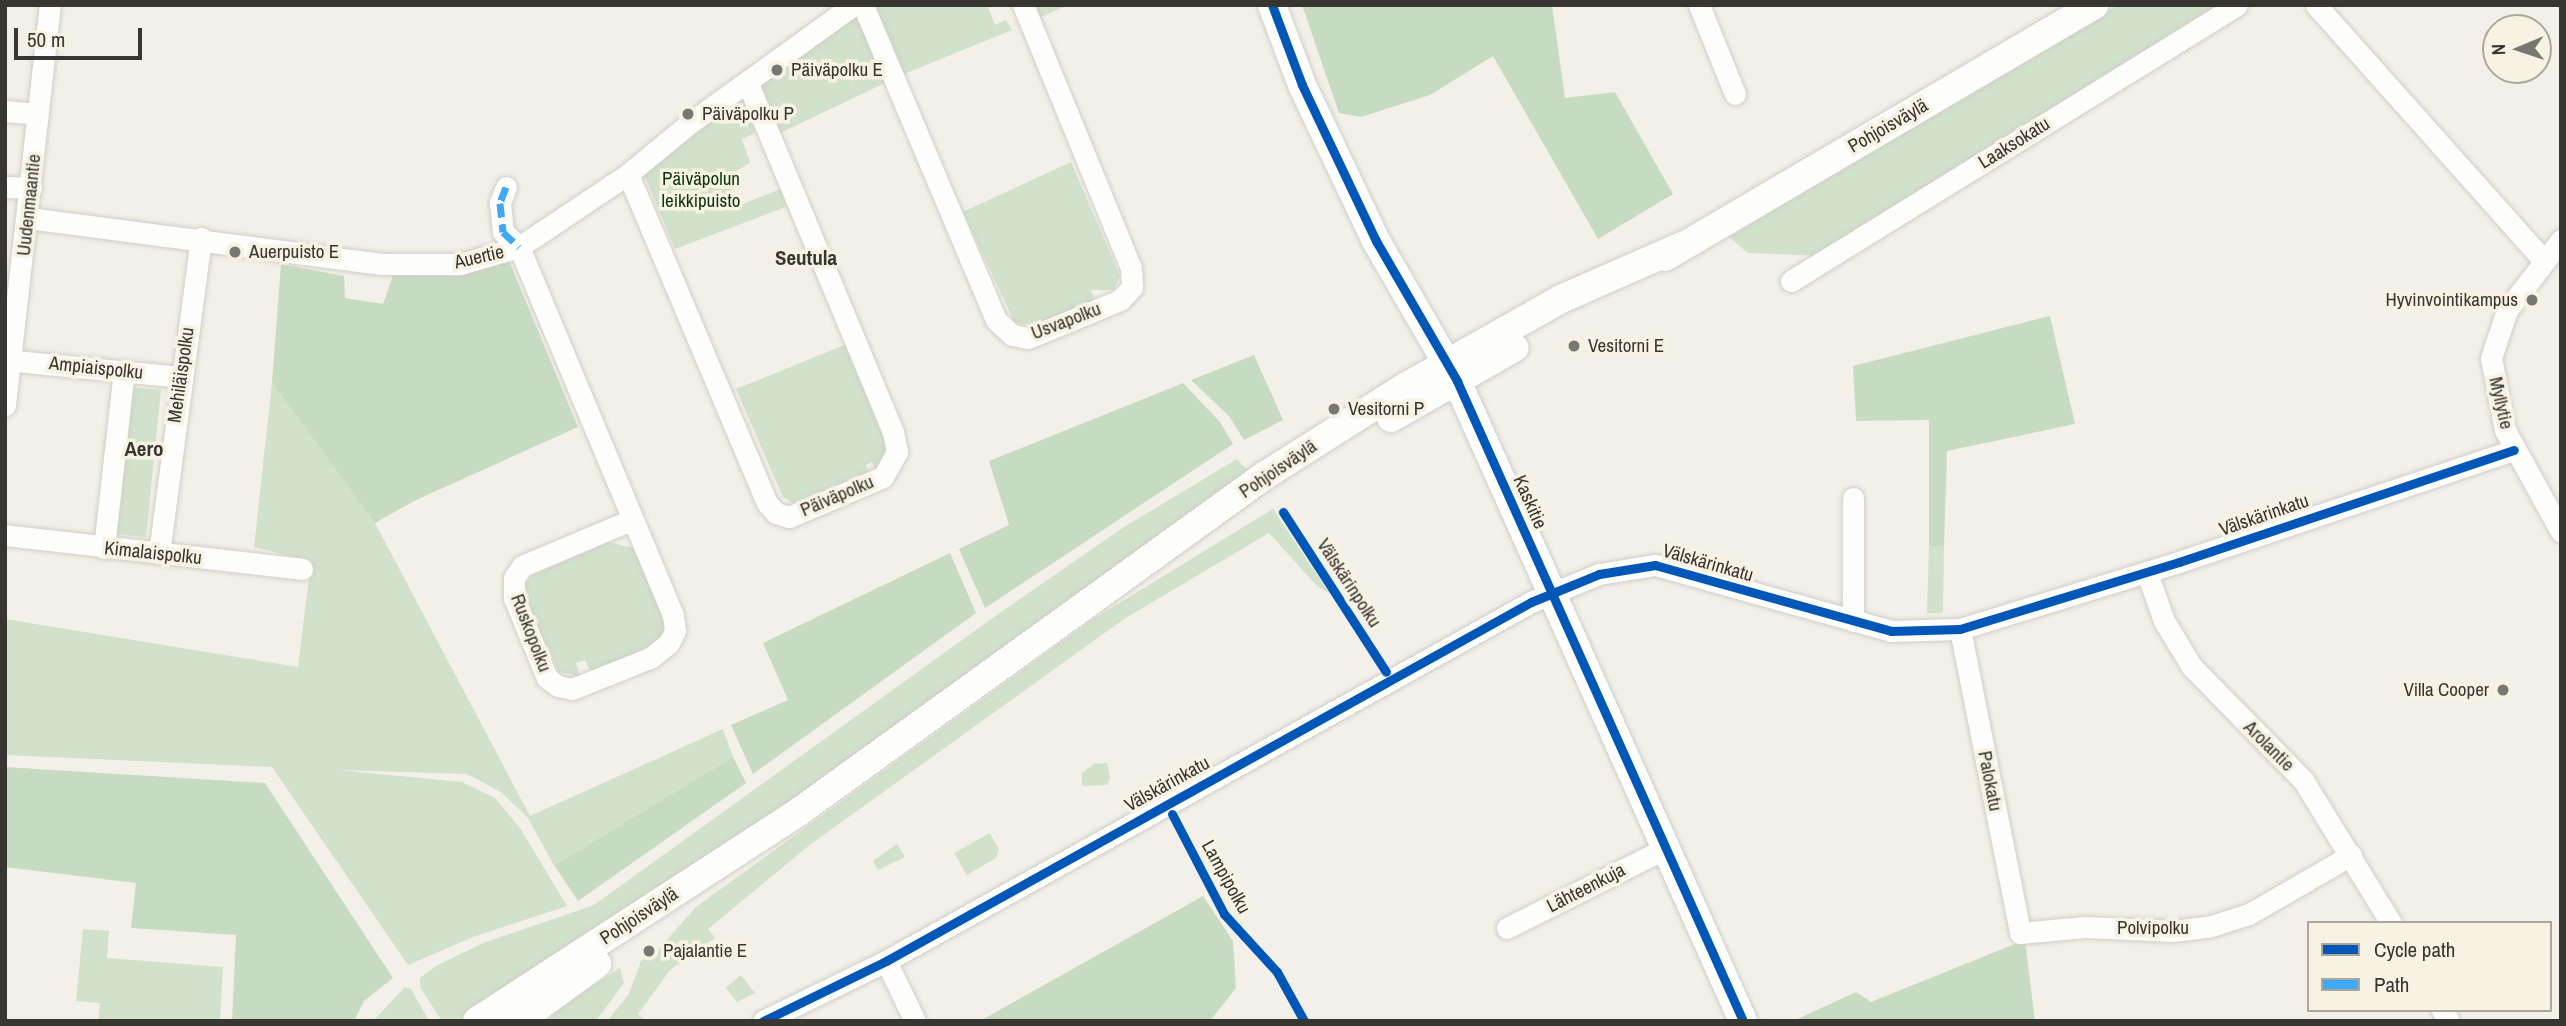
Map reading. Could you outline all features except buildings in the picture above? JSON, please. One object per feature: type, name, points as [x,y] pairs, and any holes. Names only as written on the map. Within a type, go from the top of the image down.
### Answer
[{"type":"main road","name":"Kaskitie","points":[[1272,5],[1302,85],[1376,241],[1453,372],[1743,1021]]},
{"type":"main road","name":"Pohjoisväylä","points":[[508,1016],[731,868],[800,811],[1264,476],[1453,372],[1561,299],[1682,246],[2094,5]]},
{"type":"street","name":"Uudenmaantie","points":[[5,405],[8,360],[29,218],[50,5]]},
{"type":"street","name":"Auertie","points":[[29,218],[201,238],[383,264],[460,264],[519,247],[628,174],[853,5]]},
{"type":"street","name":"Usvapolku","points":[[863,5],[996,320],[1012,335],[1028,338],[1120,300],[1132,287],[1131,268],[1023,5]]},
{"type":"street","points":[[1699,5],[1735,94]]},
{"type":"street","name":"Laaksokatu","points":[[1791,281],[2237,5]]},
{"type":"street","points":[[2316,5],[2544,261]]},
{"type":"street","name":"Päiväpolku","points":[[628,174],[767,503],[776,513],[789,517],[883,477],[897,452],[894,432],[747,82]]},
{"type":"street","points":[[5,111],[38,114]]},
{"type":"street","points":[[5,187],[31,188]]},
{"type":"street","name":"Ruskopolku","points":[[506,187],[500,204],[503,232],[519,247],[673,615],[675,631],[669,643],[652,657],[572,689],[558,686],[547,678],[514,598],[514,578],[522,566],[631,520]]},
{"type":"street","name":"Mehiläispolku","points":[[159,553],[180,377],[201,238]]},
{"type":"street","name":"Myllytie","points":[[2561,240],[2507,310],[2491,358],[2497,403],[2514,450],[2561,532]]},
{"type":"street","name":"Ampiaispolku","points":[[8,360],[180,377]]},
{"type":"street","points":[[104,548],[124,370]]},
{"type":"street","name":"Välskärinkatu","points":[[763,1021],[886,961],[1552,593],[1599,574],[1642,564],[1891,631],[1960,629],[2147,573],[2514,450]]},
{"type":"street","points":[[1853,498],[1853,621]]},
{"type":"street","name":"Kimalaispolku","points":[[5,535],[302,569]]},
{"type":"street","name":"Arolantie","points":[[2147,573],[2164,621],[2192,667],[2303,780],[2390,921]]},
{"type":"street","name":"Palokatu","points":[[1960,629],[2020,933]]},
{"type":"street","name":"Lähteenkuja","points":[[1507,928],[1664,849]]},
{"type":"street","name":"Polvipolku","points":[[2020,933],[2085,927],[2173,931],[2208,927],[2249,914],[2351,855]]},
{"type":"street","points":[[886,961],[915,1021]]},
{"type":"green space","points":[[871,5],[987,5],[995,25],[1006,20],[1012,30],[904,74]]},
{"type":"green space","points":[[1028,5],[1068,5],[1034,20]]},
{"type":"green space","points":[[1302,5],[1552,5],[1565,98],[1615,92],[1673,194],[1598,239],[1493,56],[1430,95],[1361,117],[1339,113]]},
{"type":"green space","points":[[2118,5],[2224,5],[1825,256],[1748,253],[1729,237]]},
{"type":"green space","points":[[845,14],[859,16],[885,83],[780,133],[760,86]]},
{"type":"green space","name":"Päiväpolun leikkipuisto","points":[[743,98],[755,133],[742,139],[750,163],[727,176],[737,206],[781,189],[786,207],[675,249],[643,172]]},
{"type":"green space","points":[[1071,162],[1120,276],[1114,290],[1091,290],[1095,301],[1038,326],[1015,323],[963,212]]},
{"type":"green space","points":[[509,261],[578,427],[416,500],[375,523],[272,383],[281,264],[344,276],[345,298],[383,304],[393,275],[460,276]]},
{"type":"green space","points":[[2050,316],[2075,424],[1947,451],[1944,546],[1929,546],[1929,420],[1856,421],[1853,366]]},
{"type":"green space","points":[[847,344],[886,446],[887,461],[877,472],[872,462],[866,465],[871,477],[795,504],[783,497],[736,389]]},
{"type":"green space","points":[[1254,355],[1283,420],[1244,440],[1229,416],[1191,380]]},
{"type":"green space","points":[[272,383],[375,523],[530,816],[723,729],[733,757],[554,865],[527,817],[501,792],[467,774],[338,770],[462,782],[495,798],[520,828],[567,906],[473,937],[408,965],[272,767],[5,755],[5,619],[298,667],[311,561],[254,547]]},
{"type":"green space","points":[[1183,383],[1220,422],[1233,444],[985,608],[959,549],[1009,525],[989,461]]},
{"type":"green space","points":[[130,387],[161,390],[146,537],[115,534]]},
{"type":"green space","points":[[1237,459],[1248,471],[783,811],[459,1021],[442,1021],[420,987],[420,978],[436,966],[483,943],[594,905],[994,617],[1124,527]]},
{"type":"green space","points":[[1273,509],[1329,593],[1317,586],[1269,533],[1124,619],[811,844],[708,929],[715,938],[670,970],[638,1014],[645,1021],[607,1021],[629,994],[641,961],[657,951],[696,907],[1092,620]]},
{"type":"green space","points":[[609,542],[633,548],[665,620],[664,638],[649,652],[592,674],[585,660],[576,663],[580,676],[559,672],[523,596],[525,584],[533,575]]},
{"type":"green space","points":[[1929,546],[1944,546],[1943,613],[1927,613]]},
{"type":"green space","points":[[950,553],[976,613],[753,774],[731,725],[788,700],[763,643]]},
{"type":"green space","points":[[733,757],[746,783],[578,901],[554,865]]},
{"type":"green space","points":[[1107,763],[1110,778],[1107,785],[1082,786],[1082,773],[1094,764]]},
{"type":"green space","points":[[5,767],[265,783],[393,978],[364,1001],[354,1021],[232,1021],[236,935],[131,928],[136,883],[5,867]]},
{"type":"green space","points":[[990,833],[999,850],[996,858],[967,875],[954,853]]},
{"type":"green space","points":[[897,844],[905,857],[878,870],[873,861]]},
{"type":"green space","points":[[1203,896],[1233,941],[1236,988],[1210,1021],[980,1021]]},
{"type":"green space","points":[[83,929],[109,931],[107,958],[223,967],[220,1021],[98,1021],[100,1003],[76,1001]]},
{"type":"green space","points":[[2025,940],[2035,1021],[1793,1021],[1856,992],[1871,1002]]},
{"type":"green space","points":[[620,968],[624,983],[596,1021],[549,1021],[555,1011]]},
{"type":"green space","points":[[741,975],[755,993],[737,1002],[726,988]]},
{"type":"green space","points":[[405,987],[411,989],[429,1021],[373,1021]]},
{"type":"marked path","points":[[506,187],[500,203],[503,232],[519,247]]},
{"type":"cycle path","points":[[1272,5],[1302,85],[1376,241],[1457,381],[1743,1021]]},
{"type":"cycle path","points":[[763,1021],[886,961],[1531,602],[1599,574],[1655,565],[1891,631],[1960,629],[2179,562],[2514,450]]},
{"type":"cycle path","name":"Välskärinpolku","points":[[1283,512],[1386,672]]},
{"type":"cycle path","name":"Lampipolku","points":[[1172,814],[1224,914],[1277,972],[1304,1021]]},
{"type":"place","name":"Päiväpolku E","points":[[777,70]]},
{"type":"place","name":"Päiväpolku P","points":[[688,114]]},
{"type":"place","name":"Auerpuisto E","points":[[235,252]]},
{"type":"place","name":"Hyvinvointikampus","points":[[2532,300]]},
{"type":"place","name":"Vesitorni E","points":[[1574,346]]},
{"type":"place","name":"Vesitorni P","points":[[1334,409]]},
{"type":"place","name":"Villa Cooper","points":[[2503,690]]},
{"type":"place","name":"Pajalantie E","points":[[649,951]]},
{"type":"district","name":"Seutula","points":[[806,258]]},
{"type":"district","name":"Aero","points":[[144,449]]}]
